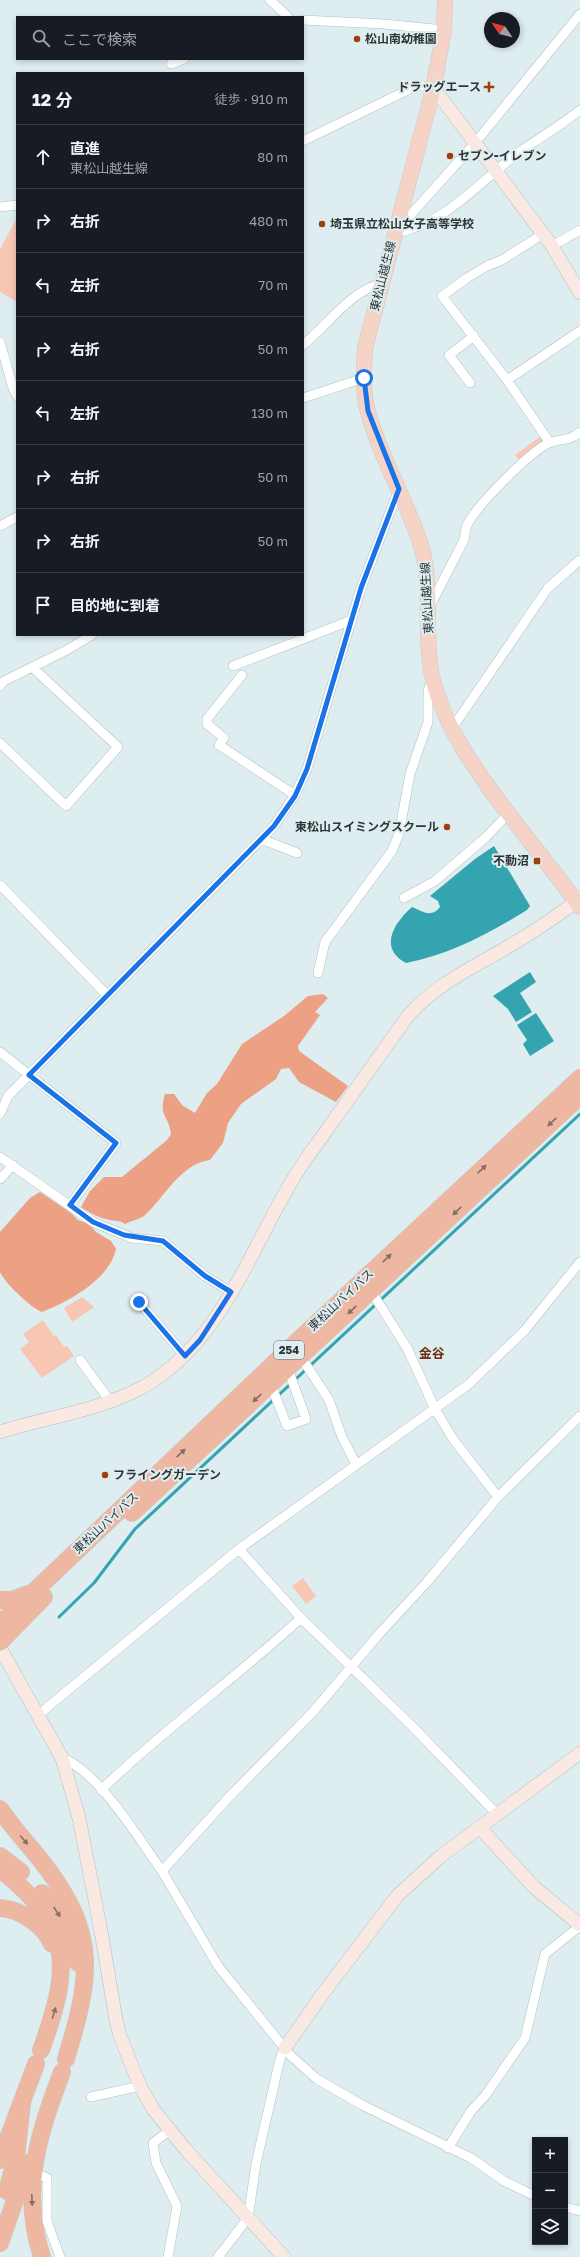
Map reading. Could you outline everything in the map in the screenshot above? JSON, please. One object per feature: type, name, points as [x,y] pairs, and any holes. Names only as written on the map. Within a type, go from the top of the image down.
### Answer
[{"type":"highway","name":"東松山バイパス","points":[[0,1624],[580,1078]]},
{"type":"highway","name":"東松山バイパス","points":[[0,1642],[120,1524],[580,1096]]},
{"type":"highway","points":[[0,1600],[23,1597],[35,1590]]},
{"type":"highway","points":[[0,1809],[57,1882],[78,1920],[84,1940],[86,1960],[85,1983],[81,2005],[64,2066],[45,2114],[0,2243]]},
{"type":"highway","points":[[0,1856],[32,1882],[59,1914],[76,1953],[80,1973],[81,2005]]},
{"type":"highway","points":[[0,1869],[25,1891],[51,1924],[62,1956],[62,1978],[54,2015],[0,2160]]},
{"type":"highway","points":[[0,1908],[18,1913],[42,1928],[55,1950],[62,1978]]},
{"type":"highway","points":[[0,2210],[16,2158],[22,2103]]},
{"type":"highway","points":[[42,2257],[36,2238],[32,2192],[38,2142],[45,2114]]},
{"type":"main road","name":"東松山越生線","points":[[445,0],[444,30],[433,90],[394,233],[365,348],[364,378],[368,411],[419,538],[425,559],[429,608],[429,657],[439,701],[451,730],[462,749],[508,814],[578,902]]},
{"type":"street","points":[[270,0],[287,16]]},
{"type":"street","points":[[394,233],[475,142],[580,14]]},
{"type":"street","points":[[304,20],[384,24],[444,30]]},
{"type":"street","points":[[171,64],[181,60]]},
{"type":"street","points":[[304,141],[416,86],[424,86],[433,90],[442,99],[475,142],[552,246],[580,293]]},
{"type":"street","points":[[394,233],[408,231],[444,213],[522,151],[580,110]]},
{"type":"street","points":[[0,207],[16,205]]},
{"type":"street","points":[[552,246],[580,230]]},
{"type":"street","points":[[543,234],[502,260],[487,266],[467,278],[442,296],[451,310],[474,336],[507,380],[550,443]]},
{"type":"street","points":[[304,344],[357,294],[364,289],[382,283]]},
{"type":"street","points":[[507,380],[580,331]]},
{"type":"street","points":[[470,383],[449,355],[474,336]]},
{"type":"street","points":[[0,342],[16,394]]},
{"type":"street","points":[[304,398],[364,378]]},
{"type":"street","points":[[429,608],[464,540],[466,527],[472,517],[520,464],[550,443],[566,440],[580,432]]},
{"type":"street","points":[[0,1114],[8,1096],[274,826],[295,796],[307,769],[361,588],[399,489]]},
{"type":"street","points":[[0,526],[16,518]]},
{"type":"street","points":[[451,730],[548,588],[580,560]]},
{"type":"street","points":[[233,666],[352,620]]},
{"type":"street","points":[[0,686],[4,681],[65,651],[90,636]]},
{"type":"street","points":[[0,743],[66,806],[118,747],[32,667]]},
{"type":"street","points":[[242,675],[206,719],[207,724],[224,738],[219,745],[295,796]]},
{"type":"street","points":[[318,973],[325,942],[392,851],[399,834],[410,774],[428,722],[428,691],[433,678]]},
{"type":"street","points":[[404,898],[435,881],[486,837],[508,814]]},
{"type":"street","points":[[261,839],[297,853]]},
{"type":"street","points":[[0,885],[107,995]]},
{"type":"street","points":[[0,1432],[89,1409],[110,1401],[143,1386],[185,1356],[209,1328],[231,1292],[293,1178],[408,1016],[423,1000],[456,975],[512,945],[578,902]]},
{"type":"street","points":[[0,1052],[116,1143],[70,1205]]},
{"type":"street","points":[[0,1157],[93,1222],[124,1235],[163,1241],[205,1276],[231,1292]]},
{"type":"street","points":[[0,1179],[13,1165]]},
{"type":"street","points":[[38,1716],[239,1549],[469,1384],[525,1330],[580,1262]]},
{"type":"street","points":[[371,1291],[407,1348],[435,1409],[453,1439],[498,1497]]},
{"type":"street","points":[[139,1302],[185,1356]]},
{"type":"street","points":[[301,1357],[329,1400],[342,1437],[356,1464]]},
{"type":"street","points":[[80,1360],[110,1401]]},
{"type":"street","points":[[271,1385],[287,1426],[306,1419],[288,1369]]},
{"type":"street","points":[[162,1871],[230,1796],[312,1713],[350,1667],[427,1582],[498,1497],[580,1416]]},
{"type":"street","points":[[239,1549],[300,1618],[413,1727],[498,1815]]},
{"type":"street","points":[[101,1790],[136,1757],[247,1667],[300,1618]]},
{"type":"street","points":[[0,1648],[62,1758],[79,1818],[101,1931],[116,2020],[120,2036],[140,2086],[153,2109],[170,2130],[284,2257]]},
{"type":"street","points":[[218,2257],[248,2218],[256,2164],[280,2059],[284,2048],[321,1996],[398,1895],[423,1871],[580,1753]]},
{"type":"street","points":[[62,1758],[77,1765],[128,1821],[162,1871],[218,1966],[284,2048],[317,2079],[329,2087],[448,2148],[471,2158],[504,2181],[532,2195]]},
{"type":"street","points":[[448,2148],[472,2111],[525,2038],[545,1954],[580,1926],[534,1887],[480,1828]]},
{"type":"street","points":[[91,2098],[140,2086]]},
{"type":"street","points":[[168,2257],[177,2206],[156,2163],[153,2143],[170,2130]]},
{"type":"street","points":[[42,2176],[47,2178],[47,2221],[60,2257]]},
{"type":"street","points":[[568,2208],[580,2211]]},
{"type":"shaded area","points":[[16,220],[16,301],[0,292],[0,249]]},
{"type":"shaded area","points":[[541,436],[544,441],[520,461],[515,455]]},
{"type":"shaded area","points":[[323,994],[328,998],[315,1012],[320,1015],[298,1046],[299,1051],[348,1086],[336,1102],[299,1082],[289,1068],[281,1069],[276,1079],[241,1104],[228,1123],[223,1143],[210,1160],[199,1163],[182,1174],[143,1216],[125,1224],[119,1221],[98,1217],[81,1207],[90,1191],[104,1177],[122,1177],[167,1140],[171,1134],[163,1112],[165,1094],[174,1094],[182,1105],[195,1113],[207,1093],[217,1084],[242,1044],[284,1016],[308,996]]},
{"type":"shaded area","points":[[40,1192],[71,1213],[78,1220],[89,1224],[96,1232],[111,1241],[116,1249],[106,1270],[97,1279],[75,1296],[42,1312],[37,1310],[18,1294],[0,1272],[0,1232],[30,1198]]},
{"type":"shaded area","points":[[82,1297],[94,1307],[72,1322],[64,1308]]},
{"type":"shaded area","points":[[43,1320],[54,1336],[56,1335],[64,1347],[67,1346],[74,1356],[42,1378],[20,1349],[29,1342],[23,1334]]},
{"type":"shaded area","points":[[303,1578],[316,1596],[306,1604],[292,1586]]},
{"type":"water","points":[[494,846],[530,906],[527,910],[498,927],[454,949],[406,963],[397,957],[391,943],[392,935],[405,913],[412,907],[427,913],[437,910],[440,907],[438,901],[430,896],[475,859]]},
{"type":"water","points":[[530,972],[536,982],[520,993],[532,1012],[516,1022],[508,1009],[493,996]]},
{"type":"water","points":[[536,1013],[554,1041],[530,1056],[523,1044],[527,1040],[517,1025]]},
{"type":"waterway","points":[[59,1617],[94,1583],[135,1529],[580,1114]]},
{"type":"place","name":"松山南幼稚園","points":[[357,39]]},
{"type":"place","name":"ドラッグエース","points":[[489,87]]},
{"type":"place","name":"セブン-イレブン","points":[[450,156]]},
{"type":"place","name":"埼玉県立松山女子高等学校","points":[[322,224]]},
{"type":"place","name":"東松山スイミングスクール","points":[[447,827]]},
{"type":"place","name":"不動沼","points":[[537,861]]},
{"type":"place","name":"フライングガーデン","points":[[105,1475]]},
{"type":"district","name":"金谷","points":[[432,1353]]},
{"type":"route","points":[[139,1302],[185,1356],[200,1340],[213,1322],[231,1292],[205,1276],[163,1241],[157,1239],[132,1238],[124,1235],[93,1222],[70,1205],[116,1143],[29,1075],[274,826],[295,796],[307,769],[361,588],[399,489],[394,480],[368,411],[364,378]]}]
